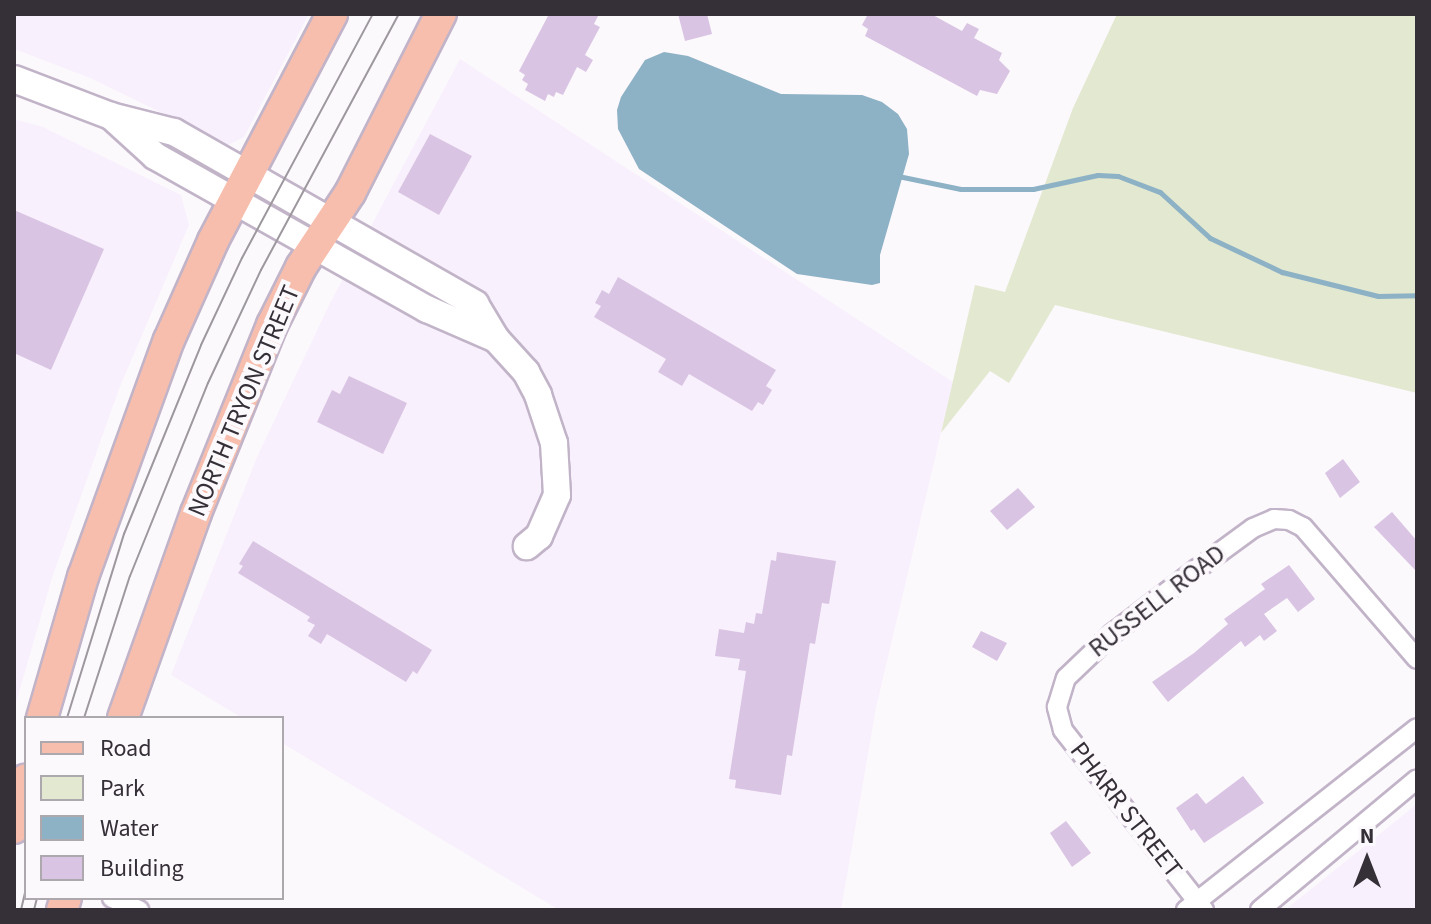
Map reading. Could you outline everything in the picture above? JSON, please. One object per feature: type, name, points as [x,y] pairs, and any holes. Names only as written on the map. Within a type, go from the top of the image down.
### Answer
[{"type":"main road","points":[[43,716],[83,577],[169,340],[241,187],[332,14]]},
{"type":"main road","name":"NORTH TRYON STREET","points":[[124,716],[196,513],[256,361],[290,287],[350,193],[441,14]]},
{"type":"main road","points":[[14,828],[24,787]]},
{"type":"street","points":[[14,79],[111,116],[155,156],[241,187],[287,198],[467,297],[485,317],[496,339],[526,372],[538,395],[555,452],[558,480],[554,507],[539,536],[527,546]]},
{"type":"street","points":[[241,187],[273,222],[314,247],[450,321],[496,339]]},
{"type":"street","name":"RUSSELL ROAD","points":[[1057,707],[1066,678],[1112,634],[1253,528],[1282,519],[1303,527],[1417,659]]},
{"type":"street","name":"PHARR STREET","points":[[1057,707],[1063,730],[1196,907]]},
{"type":"street","points":[[1196,907],[1417,728]]},
{"type":"street","points":[[1260,910],[1417,779]]},
{"type":"street","points":[[116,900],[139,910]]},
{"type":"shaded area","points":[[14,14],[309,14],[244,137],[228,145],[90,78],[14,49]]},
{"type":"shaded area","points":[[460,59],[953,382],[876,708],[841,910],[559,910],[284,744],[284,716],[239,716],[171,675],[257,457],[330,303]]},
{"type":"shaded area","points":[[14,119],[43,127],[181,195],[189,225],[119,389],[52,578],[14,710]]},
{"type":"shaded area","points":[[1417,804],[1417,910],[1285,910]]},
{"type":"green space","points":[[1117,14],[1417,14],[1417,393],[1055,305],[1009,383],[990,371],[941,433],[975,285],[1005,292],[1073,108]]},
{"type":"water","points":[[664,52],[688,56],[781,94],[862,95],[882,102],[898,114],[907,129],[909,154],[880,255],[880,283],[872,285],[797,274],[639,169],[618,129],[617,110],[621,97],[645,60]]},
{"type":"building","points":[[549,14],[599,14],[594,24],[600,27],[585,55],[593,60],[586,72],[577,67],[563,95],[556,92],[554,97],[548,94],[545,101],[525,90],[528,84],[522,80],[525,75],[519,71]]},
{"type":"building","points":[[678,14],[707,14],[712,34],[685,41]]},
{"type":"building","points":[[868,14],[931,14],[962,31],[967,23],[979,29],[974,38],[1002,53],[999,60],[1010,71],[997,94],[980,90],[977,96],[865,36],[868,29],[862,25]]},
{"type":"building","points":[[430,134],[472,156],[439,215],[398,192]]},
{"type":"building","points":[[14,210],[104,249],[51,370],[14,353]]},
{"type":"building","points":[[618,277],[776,370],[766,386],[772,390],[763,405],[758,402],[752,411],[689,374],[682,386],[658,372],[666,359],[594,317],[601,306],[595,303],[602,290],[609,294]]},
{"type":"building","points":[[349,376],[407,403],[383,454],[317,422],[332,390],[340,394]]},
{"type":"building","points":[[1343,459],[1360,482],[1340,498],[1325,473]]},
{"type":"building","points":[[1018,488],[1035,507],[1007,530],[990,511]]},
{"type":"building","points":[[1392,512],[1417,541],[1417,572],[1374,527]]},
{"type":"building","points":[[253,541],[432,650],[417,674],[413,671],[406,682],[327,634],[321,644],[308,636],[315,625],[307,621],[310,617],[238,573],[243,566],[239,564]]},
{"type":"building","points":[[777,552],[836,561],[829,604],[822,603],[815,644],[810,643],[792,756],[787,755],[781,795],[735,788],[736,780],[729,779],[746,671],[738,670],[740,659],[715,656],[719,629],[744,633],[746,622],[754,624],[756,613],[762,614],[771,560],[776,561]]},
{"type":"building","points":[[1289,565],[1315,599],[1298,612],[1287,598],[1264,614],[1277,631],[1264,641],[1260,635],[1245,647],[1241,641],[1168,702],[1152,682],[1194,653],[1228,624],[1224,619],[1265,589],[1261,584]]},
{"type":"building","points":[[981,631],[1007,643],[997,661],[972,647]]},
{"type":"building","points":[[1243,776],[1264,803],[1204,843],[1194,829],[1191,831],[1176,808],[1197,793],[1206,804]]},
{"type":"building","points":[[1066,821],[1091,853],[1072,867],[1050,833]]},
{"type":"waterway","points":[[898,176],[961,189],[1033,189],[1098,175],[1118,176],[1160,192],[1210,238],[1282,272],[1378,296],[1417,295]]},
{"type":"tram line","points":[[68,716],[124,534],[201,345],[242,258],[373,14]]},
{"type":"tram line","points":[[85,716],[130,576],[208,383],[261,270],[399,14]]},
{"type":"tram line","points":[[21,910],[24,897]]},
{"type":"tram line","points":[[34,910],[36,900]]}]
